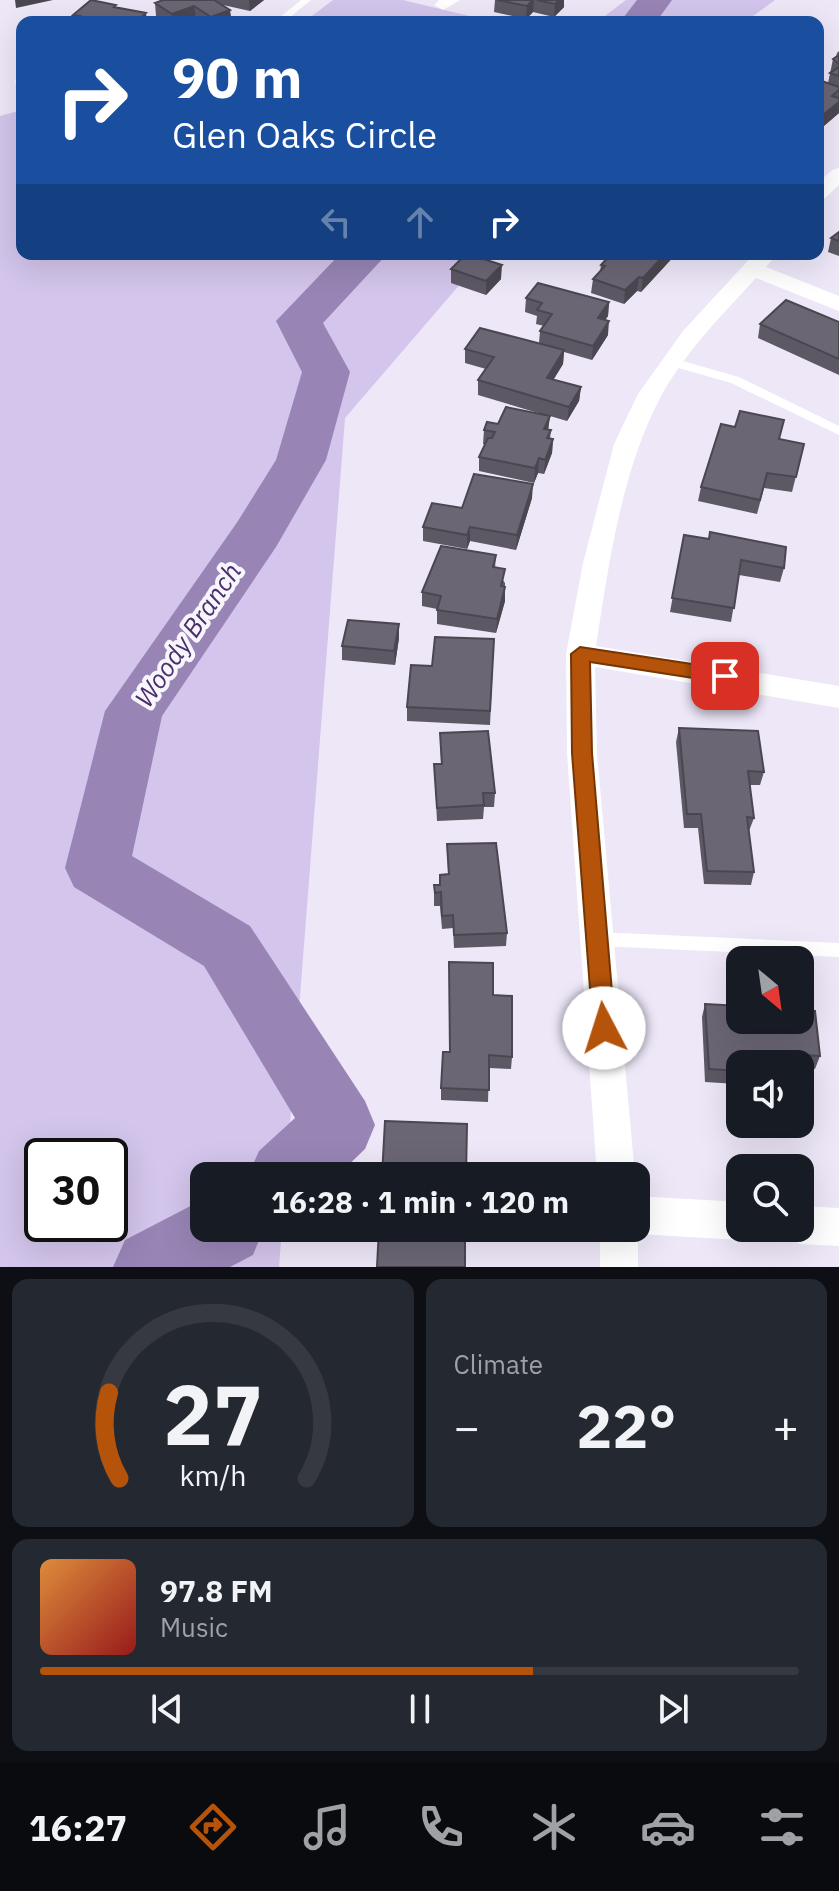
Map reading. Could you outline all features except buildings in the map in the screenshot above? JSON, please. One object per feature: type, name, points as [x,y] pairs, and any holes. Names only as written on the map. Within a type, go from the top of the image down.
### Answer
[{"type":"street","points":[[615,1162],[582,753],[580,654],[596,563],[626,444],[650,394],[691,336],[759,262],[839,304]]},
{"type":"street","points":[[580,654],[839,697]]},
{"type":"street","points":[[650,1216],[726,1220]]},
{"type":"street","points":[[814,1226],[839,1227]]},
{"type":"street","points":[[619,1242],[619,1267]]},
{"type":"lane","points":[[286,16],[307,0]]},
{"type":"lane","points":[[672,362],[735,380],[839,431]]},
{"type":"lane","points":[[597,939],[839,950]]},
{"type":"shaded area","points":[[333,0],[403,0],[469,16],[312,16]]},
{"type":"shaded area","points":[[626,0],[775,0],[753,16],[605,16]]},
{"type":"shaded area","points":[[16,112],[16,260],[481,260],[345,418],[287,1162],[190,1162],[190,1242],[281,1242],[279,1267],[0,1267],[0,116]]},
{"type":"waterway","name":"Woody Branch","points":[[643,16],[655,0]]},
{"type":"waterway","name":"Woody Branch","points":[[300,1162],[339,1125],[227,946],[97,868],[134,711],[257,534],[301,460],[326,372],[299,321],[359,260]]},
{"type":"waterway","name":"Woody Branch","points":[[152,1267],[199,1242]]},
{"type":"route","points":[[604,1028],[582,753],[580,654],[725,676]]}]
